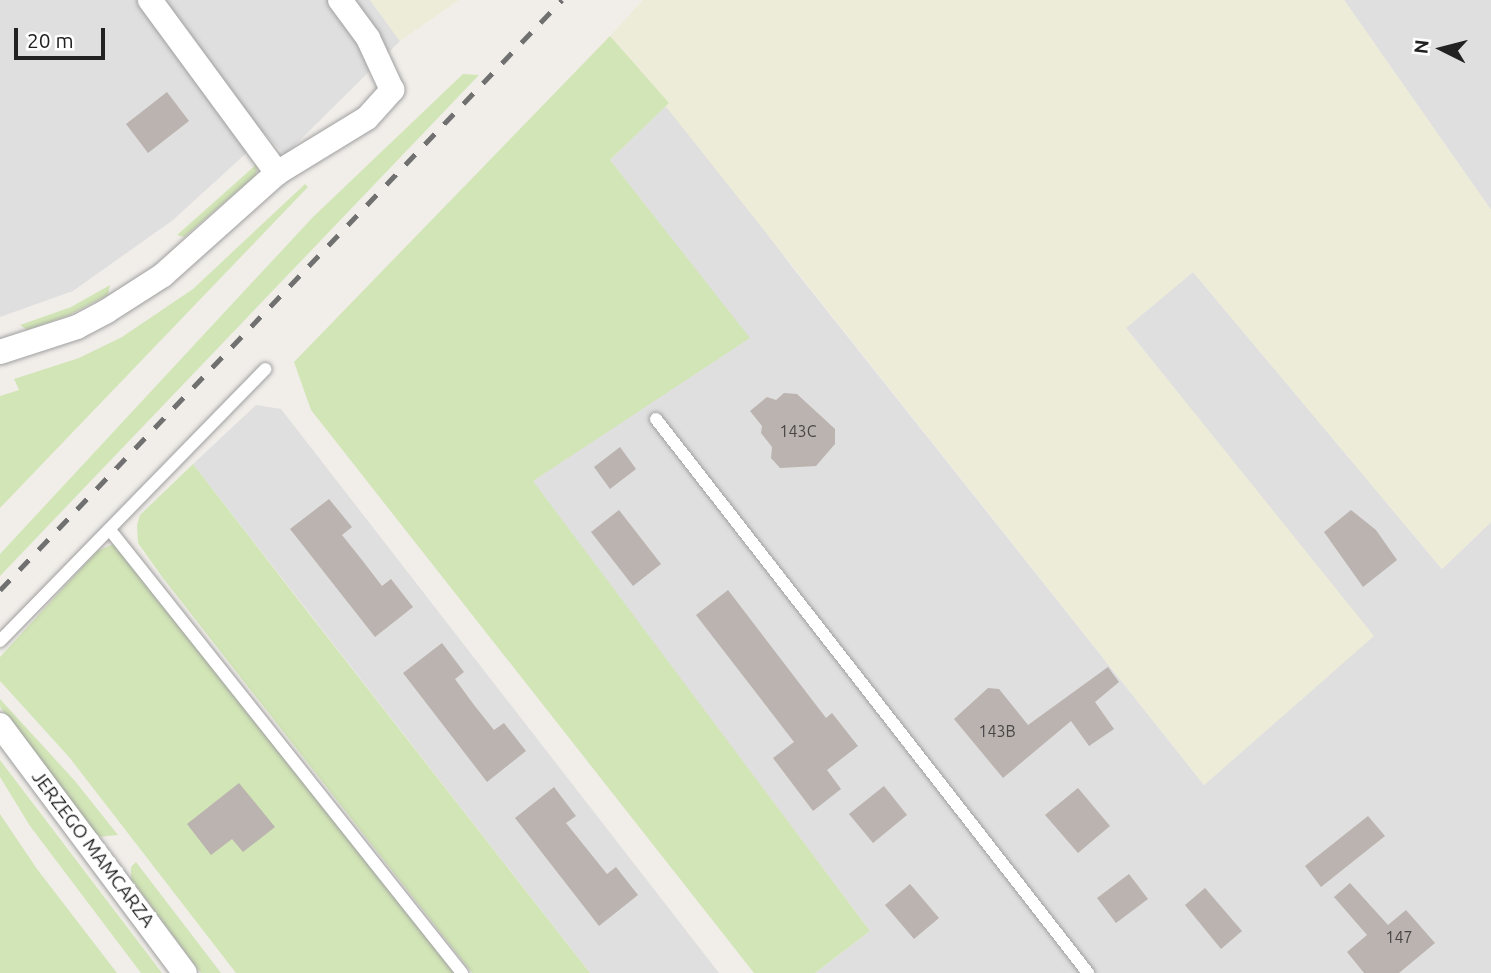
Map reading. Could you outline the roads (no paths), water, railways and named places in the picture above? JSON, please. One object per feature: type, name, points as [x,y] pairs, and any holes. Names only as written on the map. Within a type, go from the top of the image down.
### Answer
[{"type":"street","points":[[150,0],[277,173]]},
{"type":"street","points":[[0,352],[78,327],[107,311],[163,275],[277,173],[367,118],[392,90],[368,38],[340,0]]},
{"type":"street","name":"JERZEGO MAMCARZA","points":[[0,725],[185,973]]},
{"type":"lane","points":[[0,641],[264,369]]},
{"type":"lane","points":[[656,419],[1088,973]]},
{"type":"lane","points":[[110,530],[462,973]]},
{"type":"railway","points":[[0,590],[562,0]]}]
